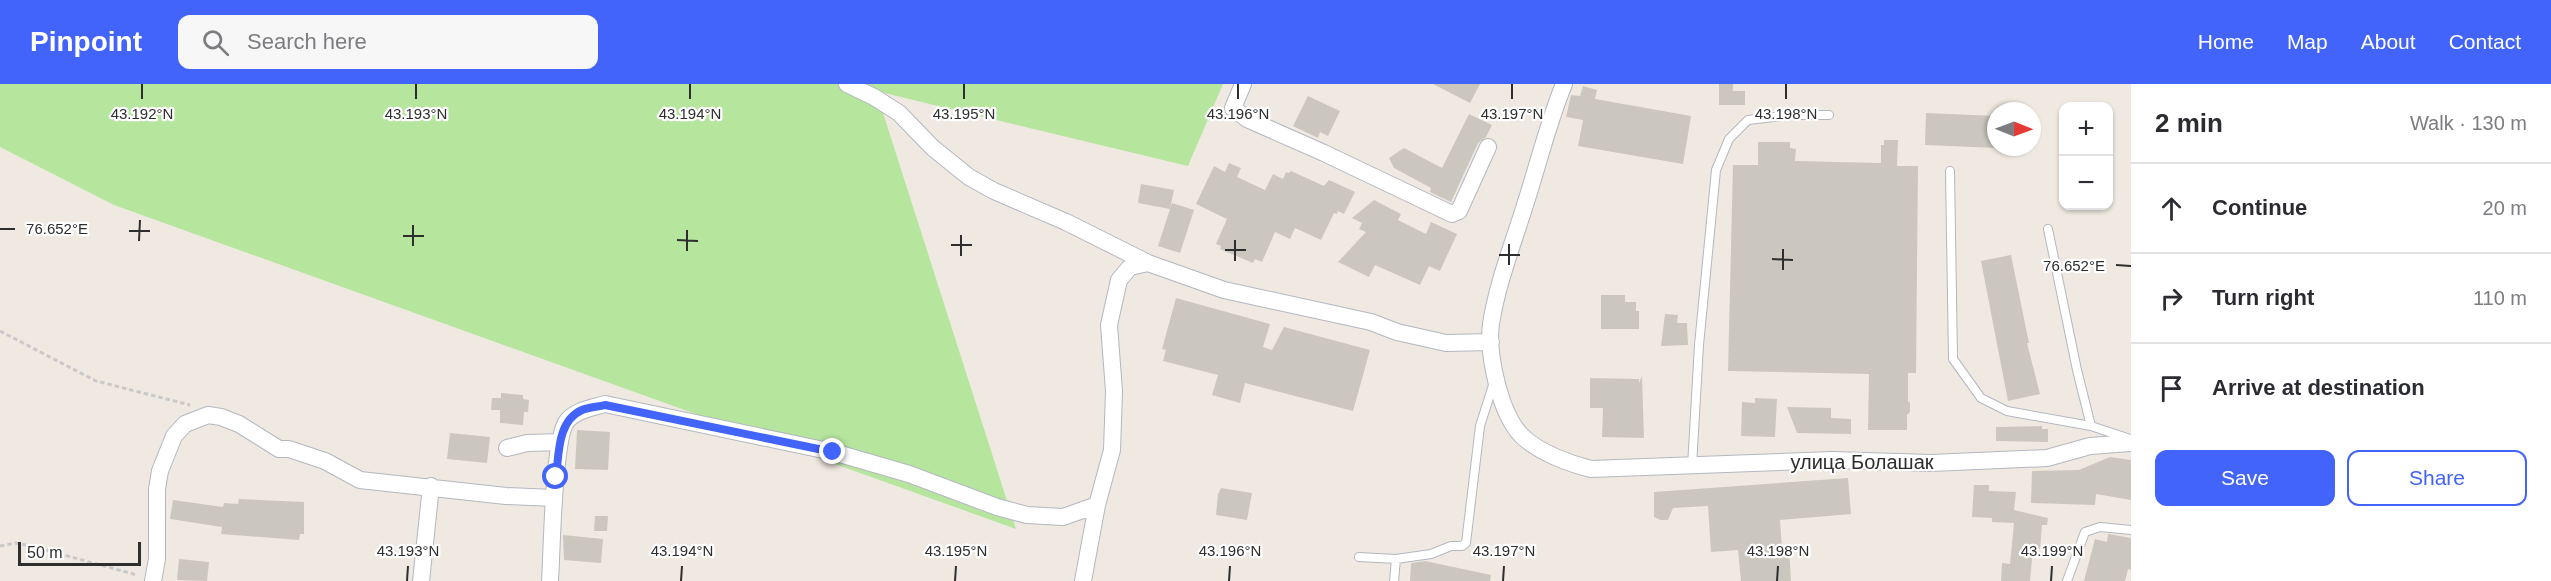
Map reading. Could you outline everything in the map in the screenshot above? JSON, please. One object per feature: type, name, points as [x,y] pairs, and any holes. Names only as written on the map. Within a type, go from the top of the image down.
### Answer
[{"type":"street","points":[[847,84],[899,113],[933,148],[969,177],[1148,263],[1224,290],[1371,322],[1397,332],[1436,341],[1446,343],[1491,342]]},
{"type":"street","points":[[1243,84],[1233,108],[1247,119],[1452,214],[1459,210],[1488,147]]},
{"type":"street","name":"улица Болашак","points":[[1564,84],[1508,260],[1491,325],[1495,379],[1506,409],[1522,436],[1562,460],[1591,469],[1832,460],[1931,462],[2047,458],[2090,446],[2131,441]]},
{"type":"street","points":[[1083,581],[1097,506],[1112,450],[1114,391],[1109,325],[1119,280],[1130,267],[1148,263]]},
{"type":"street","points":[[550,581],[554,498],[560,442],[567,421],[582,410],[605,405],[833,452],[909,474],[997,507],[1027,515],[1063,517],[1097,506]]},
{"type":"street","points":[[146,579],[157,559],[157,489],[160,471],[174,436],[185,424],[208,415],[239,424],[279,449],[289,449],[325,461],[360,480],[506,496],[554,498]]},
{"type":"street","points":[[507,448],[528,443],[560,442]]},
{"type":"street","points":[[421,581],[430,486]]},
{"type":"lane","points":[[1692,466],[1699,345],[1716,170],[1729,139],[1748,120],[1791,115],[1829,115]]},
{"type":"lane","points":[[1950,171],[1953,359],[1981,398],[2007,411],[2091,426],[2131,441]]},
{"type":"lane","points":[[2048,229],[2091,426]]},
{"type":"lane","points":[[1359,557],[1396,559],[1431,554],[1466,543],[1480,426],[1495,379]]},
{"type":"lane","points":[[2067,581],[2085,532],[2100,527],[2131,530]]},
{"type":"lane","points":[[1394,581],[1396,559]]},
{"type":"path","points":[[0,331],[96,381],[195,406],[208,415]]},
{"type":"path","points":[[0,546],[16,543],[31,546],[146,579]]},
{"type":"green space","points":[[0,84],[1223,84],[1188,166],[876,91],[1016,529],[114,205],[0,147]]},
{"type":"building","points":[[1433,84],[1480,84],[1470,103]]},
{"type":"building","points":[[1719,84],[1733,84],[1733,91],[1745,91],[1745,105],[1719,105]]},
{"type":"building","points":[[1583,86],[1597,90],[1595,99],[1691,116],[1683,164],[1578,146],[1583,120],[1566,117],[1571,95],[1580,96]]},
{"type":"building","points":[[1308,96],[1340,111],[1328,136],[1320,132],[1318,138],[1293,126]]},
{"type":"building","points":[[1926,113],[1987,116],[1987,148],[1925,145]]},
{"type":"building","points":[[1469,114],[1492,125],[1486,137],[1478,143],[1451,202],[1430,192],[1431,188],[1394,168],[1389,158],[1404,148],[1442,168]]},
{"type":"building","points":[[1884,140],[1898,140],[1897,166],[1918,166],[1916,373],[1908,373],[1910,412],[1907,415],[1907,430],[1868,430],[1869,374],[1728,371],[1733,165],[1758,165],[1758,142],[1790,142],[1790,148],[1796,149],[1795,161],[1881,163],[1881,145],[1884,145]]},
{"type":"building","points":[[1229,163],[1241,168],[1237,177],[1265,190],[1273,174],[1283,179],[1286,172],[1291,171],[1324,186],[1329,180],[1355,192],[1344,214],[1338,211],[1337,214],[1334,213],[1321,240],[1295,228],[1290,239],[1275,232],[1262,262],[1255,259],[1253,263],[1220,249],[1221,246],[1216,244],[1227,219],[1196,204],[1214,166],[1225,172]]},
{"type":"building","points":[[1141,184],[1174,190],[1170,209],[1138,203]]},
{"type":"building","points":[[1374,200],[1401,214],[1398,220],[1426,234],[1431,222],[1457,234],[1440,271],[1429,266],[1420,285],[1375,265],[1369,277],[1338,262],[1366,232],[1359,229],[1362,223],[1352,218]]},
{"type":"building","points":[[1172,203],[1194,210],[1180,253],[1158,246]]},
{"type":"building","points":[[2011,255],[2029,343],[2027,343],[2040,394],[2008,401],[1981,261]]},
{"type":"building","points":[[1601,295],[1625,295],[1625,302],[1636,302],[1636,311],[1639,311],[1639,329],[1601,329]]},
{"type":"building","points":[[1176,298],[1270,324],[1263,347],[1272,350],[1284,327],[1370,350],[1353,411],[1245,383],[1240,403],[1212,395],[1218,375],[1163,361],[1166,350],[1162,349]]},
{"type":"building","points":[[1665,314],[1678,315],[1677,323],[1687,323],[1688,345],[1661,346]]},
{"type":"building","points":[[1642,376],[1644,438],[1602,437],[1603,408],[1590,408],[1590,378],[1639,379],[1639,383]]},
{"type":"building","points":[[501,393],[523,395],[523,399],[529,400],[528,412],[524,412],[523,425],[500,423],[500,410],[491,410],[492,398],[501,398]]},
{"type":"building","points":[[1755,398],[1777,399],[1775,437],[1741,436],[1742,402],[1755,403]]},
{"type":"building","points":[[1787,407],[1831,408],[1831,418],[1851,419],[1851,434],[1797,433]]},
{"type":"building","points":[[2042,426],[2042,429],[2048,429],[2048,442],[1996,441],[1996,427]]},
{"type":"building","points":[[577,430],[610,432],[608,470],[575,469]]},
{"type":"building","points":[[450,433],[490,437],[487,463],[447,459]]},
{"type":"building","points":[[2110,457],[2131,460],[2131,500],[2096,494],[2095,505],[2031,503],[2032,471],[2079,470]]},
{"type":"building","points":[[1848,478],[1851,514],[1780,520],[1782,549],[1789,548],[1791,581],[1741,581],[1738,550],[1711,552],[1708,506],[1673,508],[1668,520],[1654,517],[1654,492]]},
{"type":"building","points":[[1974,485],[1989,485],[1989,491],[2016,492],[2014,510],[2048,518],[2047,525],[2042,525],[2040,549],[2033,548],[2030,581],[2001,581],[2002,563],[2010,564],[2014,523],[1992,522],[1992,518],[1972,517]]},
{"type":"building","points":[[1221,488],[1252,493],[1247,520],[1216,515],[1218,494]]},
{"type":"building","points":[[239,499],[304,502],[304,534],[300,534],[299,540],[221,534],[222,527],[170,519],[173,500],[223,507],[224,503],[238,504]]},
{"type":"building","points":[[595,516],[608,516],[607,531],[594,531]]},
{"type":"building","points":[[2108,534],[2131,538],[2131,570],[2128,569],[2125,581],[2084,581],[2095,539],[2107,542]]},
{"type":"building","points":[[563,535],[603,539],[601,563],[564,560]]},
{"type":"building","points":[[179,559],[209,562],[207,581],[177,580]]},
{"type":"building","points":[[1425,561],[1491,575],[1490,581],[1410,581],[1411,563]]},
{"type":"route","points":[[556,477],[560,442],[567,421],[582,410],[605,405],[833,452]]}]
